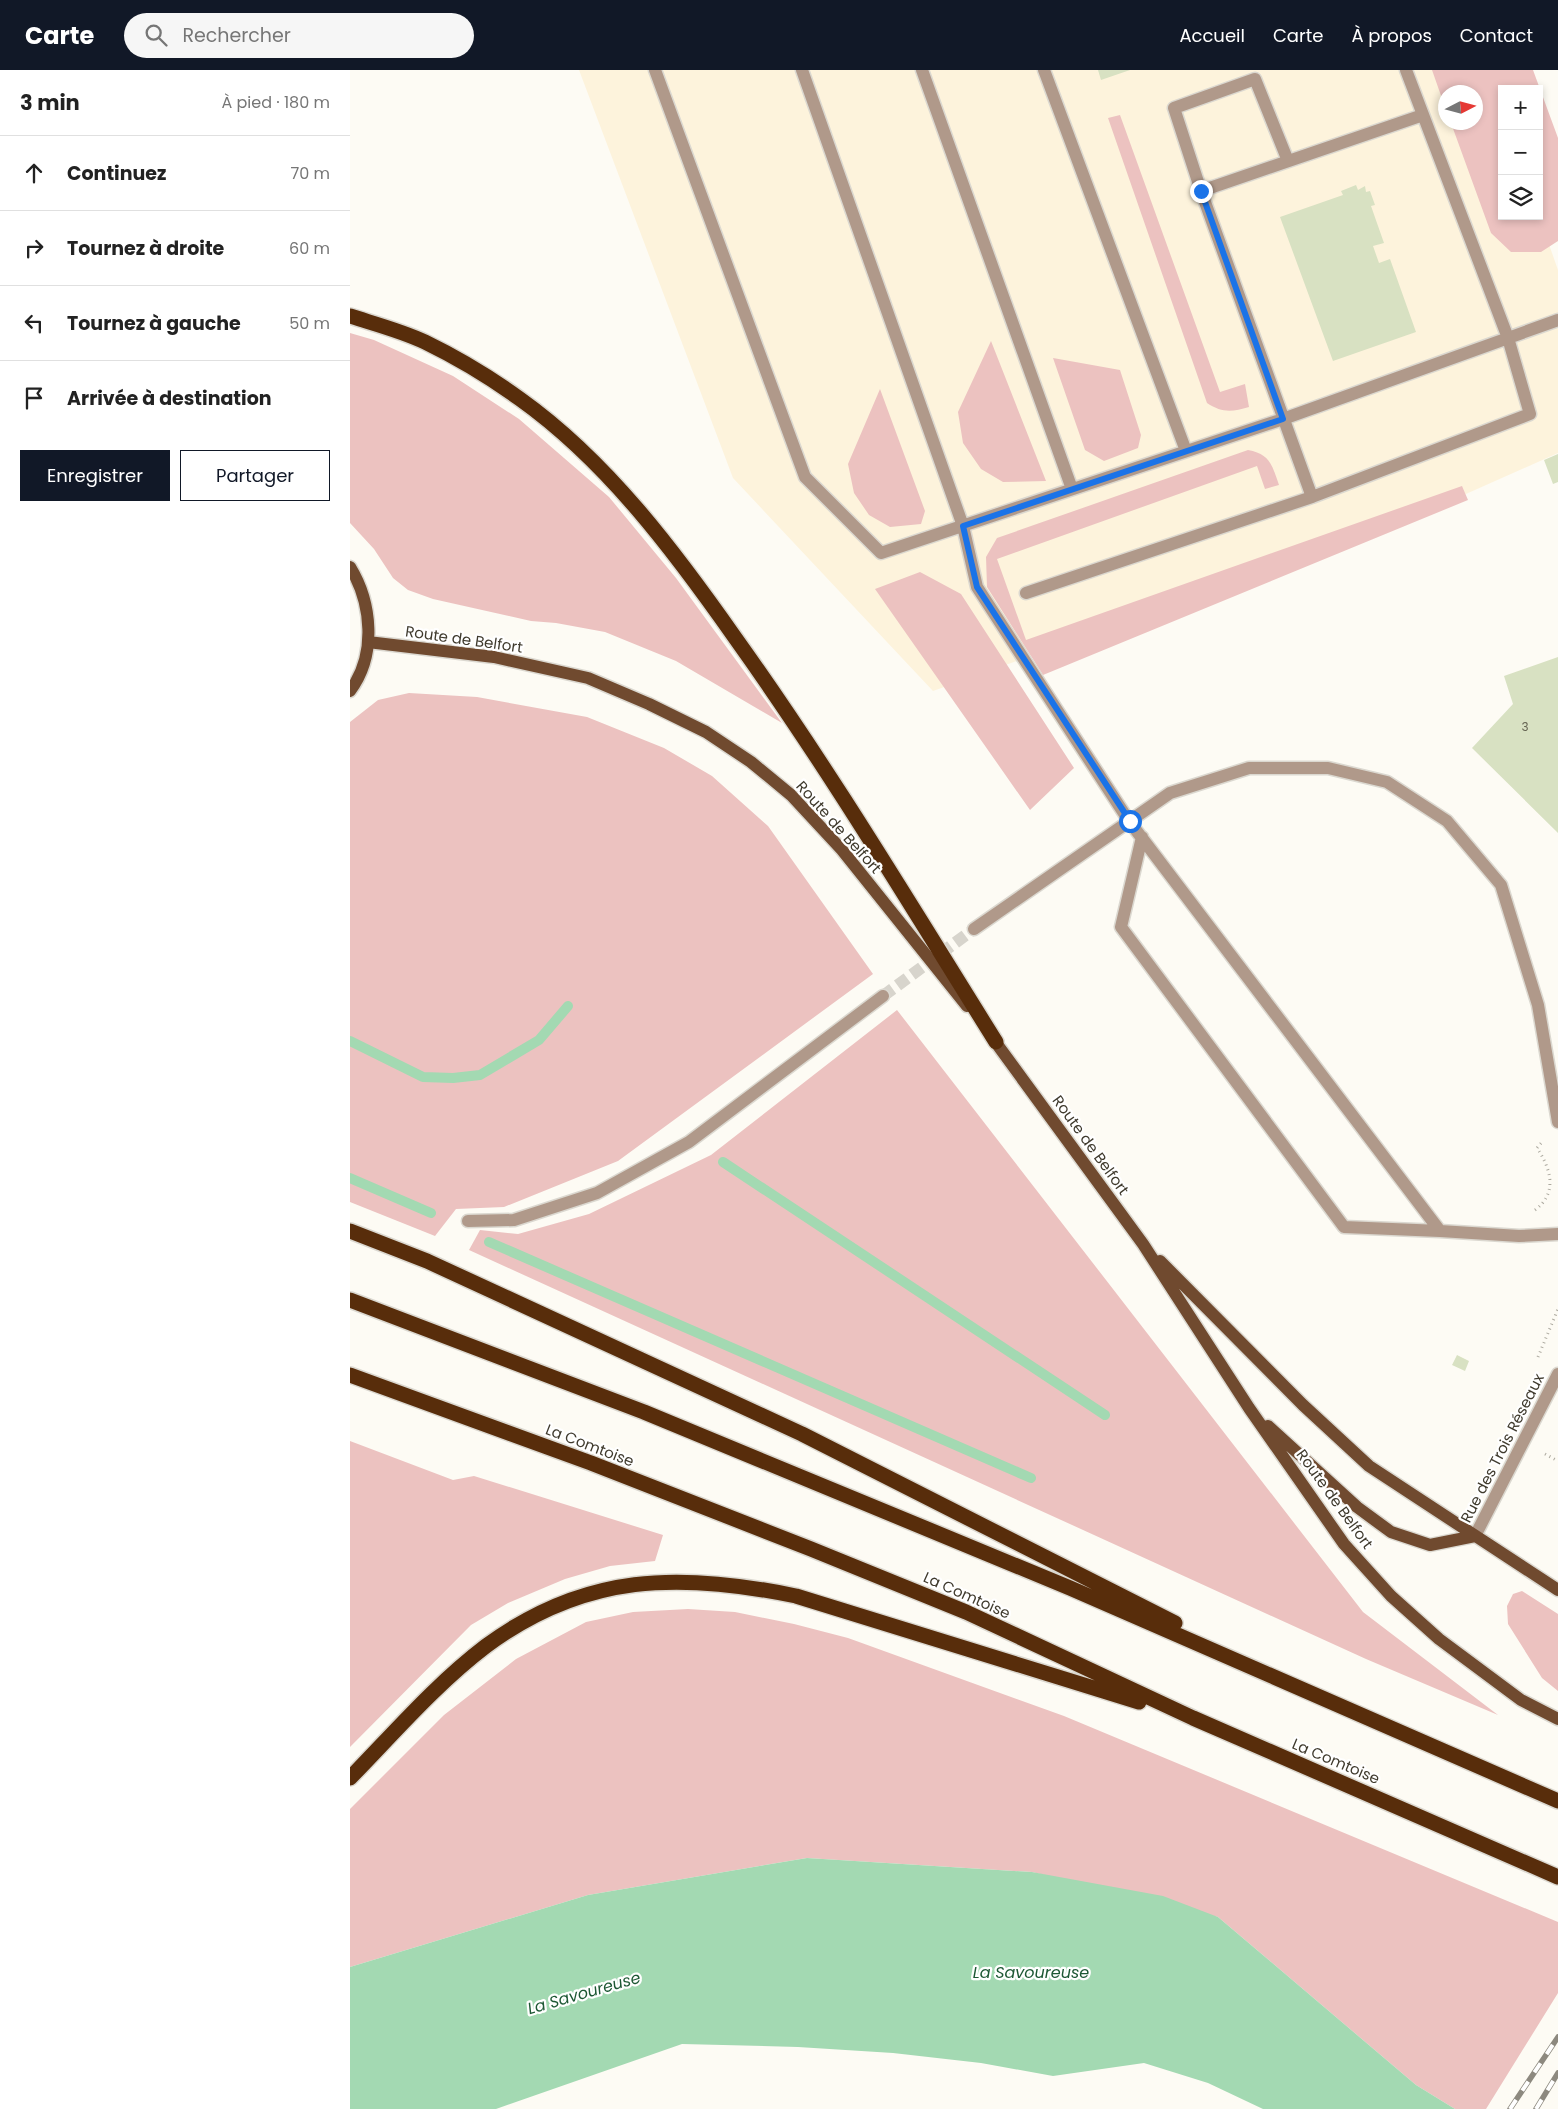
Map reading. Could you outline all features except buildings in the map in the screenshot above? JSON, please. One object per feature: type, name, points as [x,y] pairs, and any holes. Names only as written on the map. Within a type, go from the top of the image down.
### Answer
[{"type":"highway","points":[[350,316],[424,342],[471,367],[520,399],[562,433],[647,521],[700,588],[795,721],[996,1042]]},
{"type":"highway","points":[[350,1231],[427,1261],[802,1434],[1311,1692]]},
{"type":"highway","points":[[350,1300],[644,1412],[1070,1588],[1558,1801]]},
{"type":"highway","name":"La Comtoise","points":[[350,1375],[591,1463],[966,1612],[1193,1718],[1558,1877]]},
{"type":"highway","points":[[350,1778],[431,1694],[486,1646],[532,1617],[559,1604],[608,1588],[647,1583],[708,1582],[750,1587],[796,1596],[1193,1718]]},
{"type":"main road","points":[[350,567],[365,600],[369,621],[368,642],[362,666],[350,691]]},
{"type":"main road","name":"Route de Belfort","points":[[368,642],[494,657],[588,678],[649,704],[706,732],[751,762],[792,796],[842,850],[996,1042],[1143,1244],[1249,1408],[1344,1544],[1391,1596],[1439,1639],[1522,1700],[1558,1719]]},
{"type":"main road","name":"Route de Belfort","points":[[1143,1244],[1303,1405],[1369,1466],[1558,1590]]},
{"type":"main road","points":[[1249,1408],[1357,1508],[1391,1532],[1430,1545],[1475,1536]]},
{"type":"street","points":[[655,70],[805,478],[881,553],[1283,419],[1558,320]]},
{"type":"street","points":[[802,70],[963,526],[977,587],[1130,821],[1440,1230]]},
{"type":"street","points":[[922,70],[1072,489]]},
{"type":"street","points":[[1044,70],[1186,451]]},
{"type":"street","points":[[1026,593],[1312,497],[1530,414],[1508,338],[1406,70]]},
{"type":"street","points":[[1288,161],[1255,79],[1174,108],[1201,191],[1312,497]]},
{"type":"street","points":[[1201,191],[1423,115]]},
{"type":"street","points":[[974,929],[1170,793],[1249,768],[1328,768],[1387,782],[1447,821],[1501,885],[1538,1005],[1558,1122]]},
{"type":"street","points":[[1142,837],[1121,927],[1344,1227],[1440,1230],[1520,1236],[1558,1234]]},
{"type":"street","points":[[468,1221],[514,1220],[597,1193],[689,1142],[883,996]]},
{"type":"street","name":"Rue des Trois Réseaux","points":[[1475,1536],[1558,1374]]},
{"type":"path","points":[[1520,1236],[1518,1212],[1540,1207],[1544,1204],[1550,1191],[1553,1178],[1548,1165],[1537,1148],[1558,1122]]},
{"type":"shaded area","points":[[579,70],[1486,70],[1498,180],[1498,220],[1540,220],[1558,270],[1558,453],[1403,522],[933,691],[733,478]]},
{"type":"shaded area","points":[[1432,70],[1533,70],[1539,85],[1498,85],[1498,220],[1543,220],[1543,97],[1558,138],[1558,241],[1541,252],[1511,252],[1491,233],[1454,130],[1483,130],[1483,85],[1438,85],[1438,87]]},
{"type":"shaded area","points":[[1120,115],[1220,392],[1245,384],[1249,407],[1227,411],[1207,403],[1108,118]]},
{"type":"shaded area","points":[[350,333],[374,340],[453,376],[519,419],[609,497],[676,578],[782,723],[676,661],[605,632],[556,623],[531,621],[433,599],[408,590],[393,578],[374,549],[350,523]]},
{"type":"shaded area","points":[[991,341],[1046,481],[1003,482],[981,469],[963,443],[958,412]]},
{"type":"shaded area","points":[[1053,358],[1120,370],[1141,435],[1138,448],[1104,461],[1085,450]]},
{"type":"shaded area","points":[[880,389],[925,511],[921,524],[890,527],[869,515],[854,493],[848,464]]},
{"type":"shaded area","points":[[1248,450],[1261,454],[1266,458],[1279,485],[1265,489],[1257,466],[997,559],[1026,640],[1462,486],[1468,500],[1043,675],[987,587],[986,557],[997,538]]},
{"type":"shaded area","points":[[920,572],[961,594],[1074,768],[1030,810],[875,589]]},
{"type":"shaded area","points":[[409,693],[477,697],[587,717],[664,748],[712,776],[768,826],[873,974],[618,1161],[504,1207],[456,1209],[435,1236],[350,1202],[350,722],[378,700]]},
{"type":"shaded area","points":[[897,1010],[1363,1612],[1498,1715],[1366,1659],[469,1250],[480,1230],[518,1234],[589,1214],[711,1155]]},
{"type":"shaded area","points":[[350,1441],[453,1480],[474,1476],[663,1535],[655,1561],[610,1566],[565,1579],[508,1603],[471,1625],[350,1747]]},
{"type":"shaded area","points":[[1522,1591],[1558,1614],[1558,1691],[1542,1678],[1508,1624],[1507,1606],[1513,1594]]},
{"type":"shaded area","points":[[688,1609],[735,1612],[794,1624],[848,1638],[1064,1716],[1558,1922],[1558,1993],[1486,2109],[1455,2109],[1416,2085],[1218,1917],[1032,1872],[807,1858],[588,1895],[350,1967],[350,1809],[444,1715],[516,1659],[586,1622],[633,1612]]},
{"type":"water","name":"La Savoureuse","points":[[807,1858],[1032,1872],[1163,1896],[1218,1917],[1416,2085],[1455,2109],[1263,2109],[1208,2083],[1144,2063],[1053,2076],[981,2063],[893,2053],[798,2047],[682,2044],[496,2109],[350,2109],[350,1967],[588,1895]]},
{"type":"waterway","points":[[350,1041],[423,1077],[453,1078],[480,1075],[539,1040],[568,1006]]},
{"type":"waterway","points":[[723,1162],[1105,1415]]},
{"type":"waterway","points":[[350,1178],[431,1213]]},
{"type":"waterway","points":[[489,1242],[1031,1478]]},
{"type":"tunnel","points":[[883,996],[974,929]]},
{"type":"railway","points":[[1510,2109],[1558,2037]]},
{"type":"railway","points":[[1536,2109],[1558,2073]]},
{"type":"route","points":[[1130,821],[977,587],[963,526],[1283,419],[1201,191]]}]
